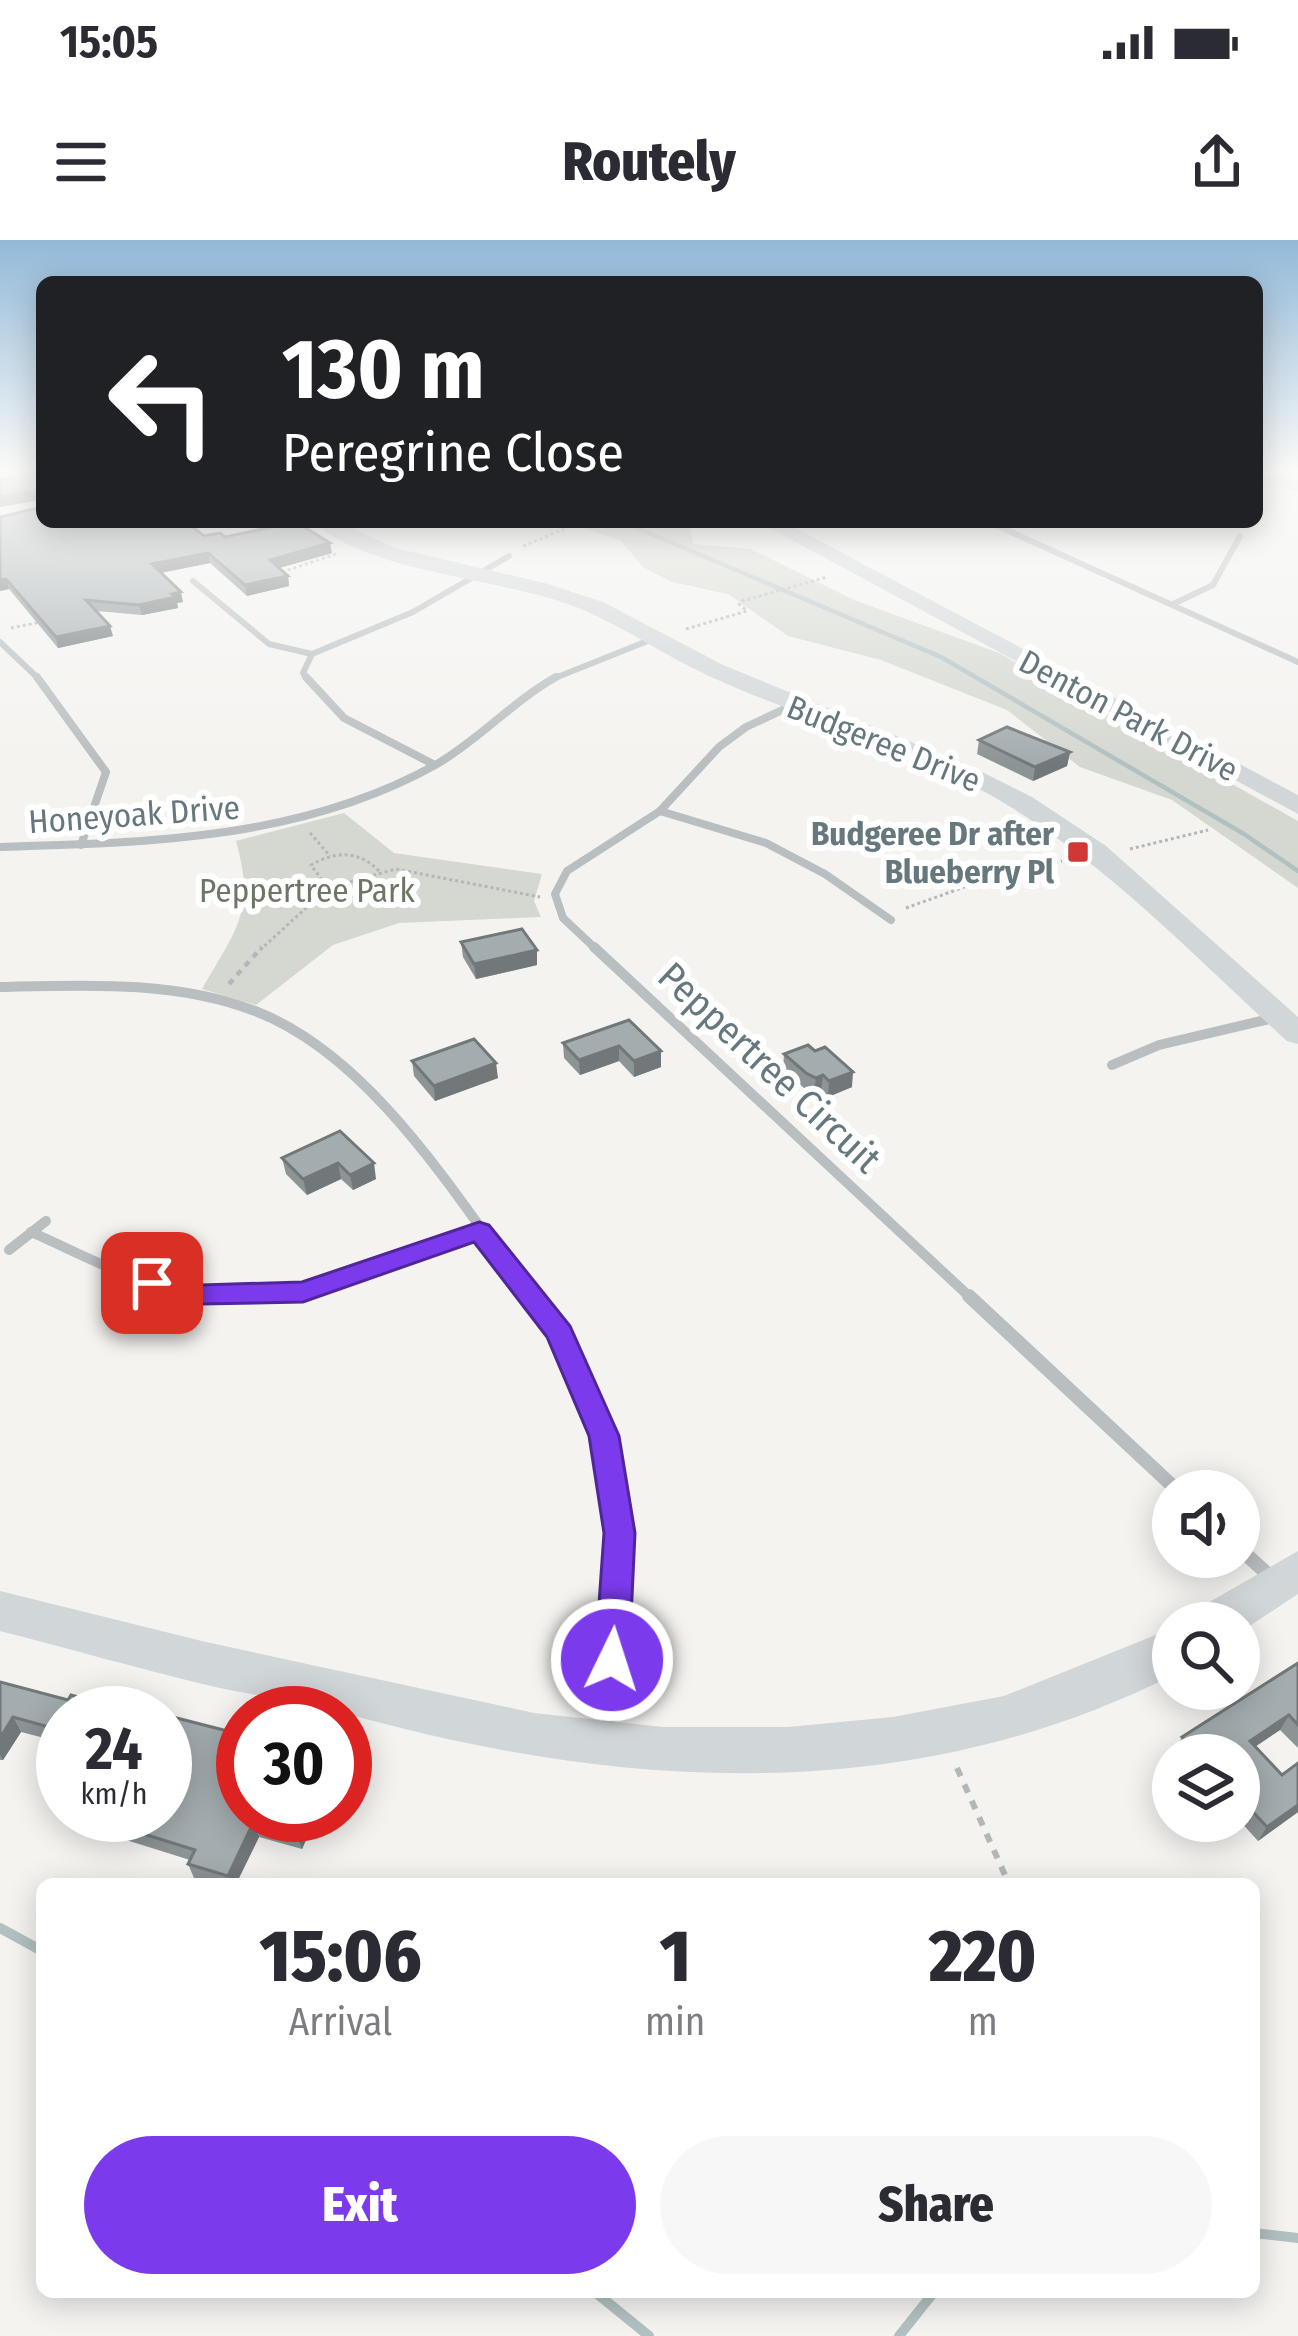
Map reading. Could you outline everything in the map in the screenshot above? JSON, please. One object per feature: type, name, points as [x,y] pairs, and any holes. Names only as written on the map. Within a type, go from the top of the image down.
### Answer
[{"type":"street","name":"Budgeree Drive","points":[[459,569],[566,596],[662,636],[793,705],[965,773],[1023,803],[1099,854],[1289,1025]]},
{"type":"street","points":[[193,580],[248,632],[269,644],[312,654],[413,612],[488,569]]},
{"type":"street","points":[[1094,569],[1298,662]]},
{"type":"street","points":[[1173,604],[1213,585],[1222,569]]},
{"type":"street","name":"Denton Park Drive","points":[[859,570],[1298,806]]},
{"type":"street","name":"Honeyoak Drive","points":[[0,847],[196,840],[299,821],[382,792],[435,765],[537,688],[589,661],[662,636]]},
{"type":"street","points":[[0,642],[28,664],[106,772],[82,844]]},
{"type":"street","points":[[312,654],[303,673],[321,703],[367,735],[435,765]]},
{"type":"street","points":[[555,894],[568,872],[660,811],[719,747],[746,727],[793,705]]},
{"type":"street","points":[[660,811],[766,843],[825,874],[891,920]]},
{"type":"street","name":"Peppertree Circuit","points":[[555,894],[563,919],[1155,1470]]},
{"type":"street","points":[[0,987],[96,985],[216,1000],[249,1010],[323,1047],[380,1101],[560,1333],[604,1436],[620,1533],[606,1745]]},
{"type":"street","points":[[1112,1065],[1159,1045],[1289,1025]]},
{"type":"street","points":[[9,1250],[46,1222]]},
{"type":"street","points":[[32,1232],[152,1283],[201,1294],[256,1296],[337,1282],[479,1231]]},
{"type":"street","points":[[1249,1602],[1288,1577],[1260,1560]]},
{"type":"street","points":[[0,1611],[186,1659],[534,1736],[663,1750],[788,1750],[893,1740],[1004,1719],[1152,1662]]},
{"type":"path","points":[[273,574],[289,569]]},
{"type":"path","points":[[662,636],[747,611],[739,604],[742,601],[859,570]]},
{"type":"path","points":[[0,630],[50,620]]},
{"type":"path","points":[[299,821],[330,856]]},
{"type":"path","points":[[891,920],[908,907],[981,881],[1208,830]]},
{"type":"path","points":[[328,888],[311,865],[330,856],[356,856],[374,864],[379,872]]},
{"type":"path","points":[[216,1000],[272,936],[328,888],[379,872],[409,871],[537,898],[555,894]]},
{"type":"path","points":[[957,1768],[1006,1878]]},
{"type":"green space","points":[[647,569],[791,569],[854,600],[999,653],[1298,821],[1298,888],[1172,800],[1080,767],[1007,710],[881,660],[788,636],[728,594],[672,582]]},
{"type":"green space","name":"Peppertree Park","points":[[344,813],[394,853],[542,874],[534,901],[541,917],[399,923],[333,945],[256,1005],[202,989],[233,935],[243,903],[236,841]]},
{"type":"building","points":[[0,569],[157,569],[181,592],[139,605],[86,600],[110,626],[56,637],[6,579],[0,580]]},
{"type":"building","points":[[226,569],[280,569],[288,576],[245,585]]},
{"type":"building","points":[[1007,727],[1070,752],[1035,767],[979,740]]},
{"type":"building","points":[[522,929],[537,950],[474,964],[461,942]]},
{"type":"building","points":[[629,1020],[661,1051],[634,1061],[619,1046],[579,1060],[563,1043]]},
{"type":"building","points":[[474,1039],[496,1063],[434,1086],[412,1061]]},
{"type":"building","points":[[808,1045],[815,1051],[825,1047],[853,1072],[829,1081],[823,1075],[816,1078],[784,1054]]},
{"type":"building","points":[[340,1131],[374,1163],[350,1175],[338,1163],[303,1179],[282,1158]]},
{"type":"building","points":[[1298,1663],[1298,1725],[1289,1715],[1260,1734],[1187,1734],[1224,1710],[1260,1710],[1260,1687]]},
{"type":"building","points":[[0,1682],[36,1692],[36,1723],[13,1717],[0,1738]]},
{"type":"building","points":[[192,1722],[216,1728],[216,1842],[244,1842],[228,1876],[188,1864],[195,1850],[169,1842],[192,1842]]},
{"type":"building","points":[[1260,1752],[1282,1775],[1298,1763],[1298,1805],[1267,1827],[1260,1820]]},
{"type":"waterway","points":[[733,569],[941,657],[1244,834],[1298,871]]},
{"type":"waterway","points":[[0,1928],[36,1948]]},
{"type":"waterway","points":[[1260,2234],[1298,2238]]},
{"type":"waterway","points":[[602,2298],[649,2336]]},
{"type":"waterway","points":[[899,2336],[929,2298]]},
{"type":"place","name":"Budgeree Dr after Blueberry Pl","points":[[1078,852]]},
{"type":"route","points":[[152,1283],[201,1294],[303,1292],[479,1231],[560,1333],[604,1436],[620,1533],[612,1660]]}]
